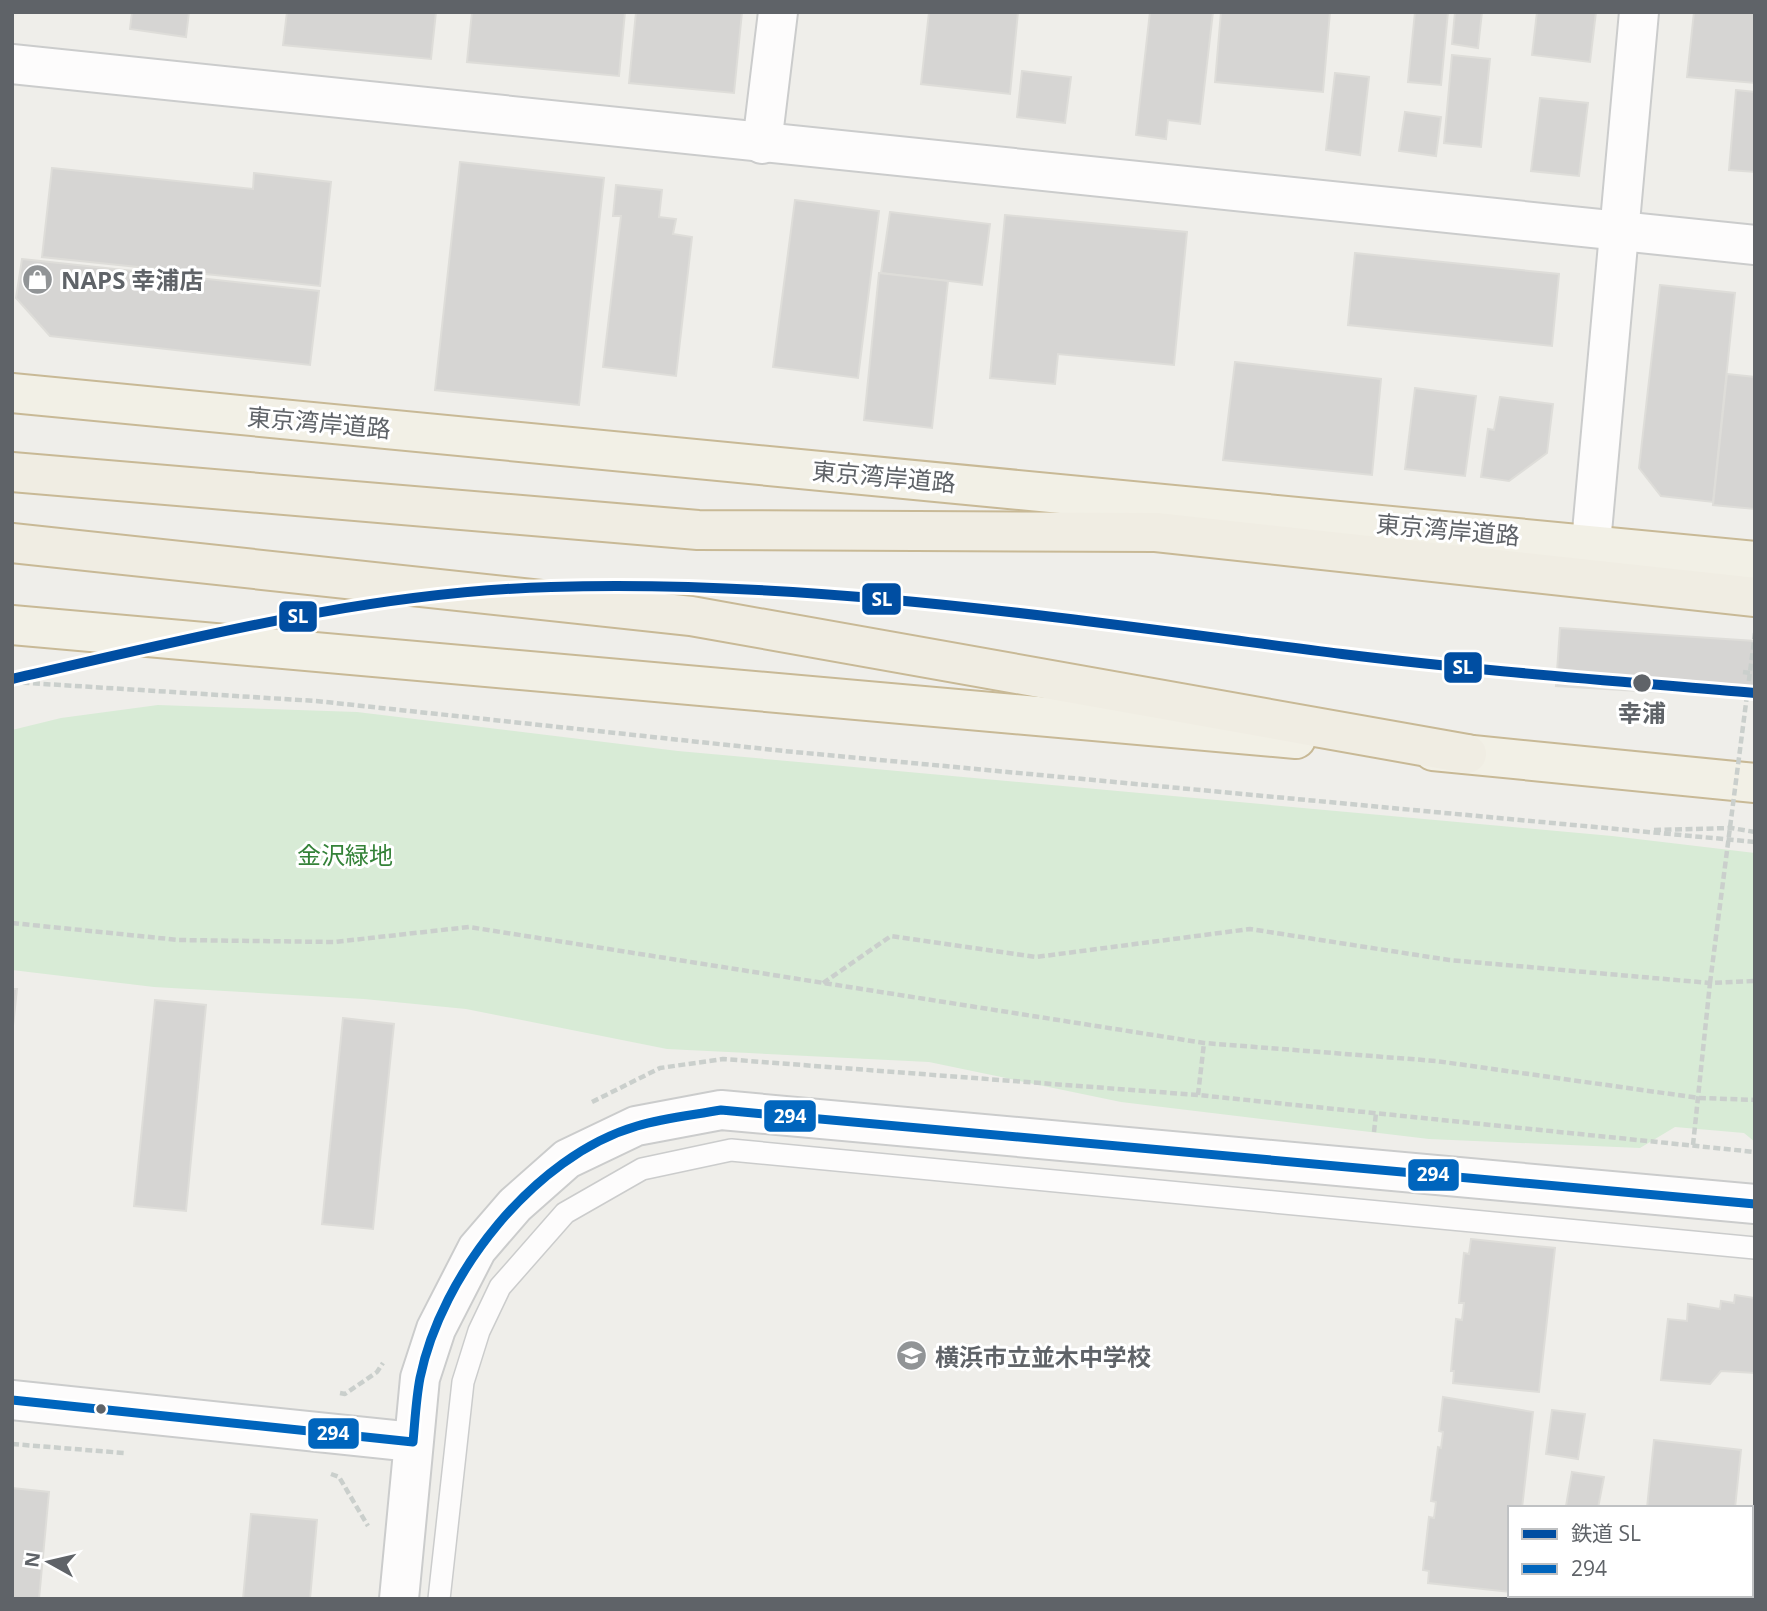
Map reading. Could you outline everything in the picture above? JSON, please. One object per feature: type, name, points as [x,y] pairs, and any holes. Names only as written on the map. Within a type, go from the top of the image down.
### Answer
[{"type":"highway","name":"東京湾岸道路","points":[[12,393],[1591,543],[1755,561]]},
{"type":"highway","points":[[12,472],[698,530],[1157,533],[1755,597]]},
{"type":"highway","points":[[12,543],[691,616],[1467,754]]},
{"type":"highway","points":[[12,625],[1467,754],[1755,783]]},
{"type":"street","points":[[762,144],[778,12]]},
{"type":"street","points":[[1591,543],[1617,231],[1639,12]]},
{"type":"street","points":[[12,64],[762,144],[1755,245]]},
{"type":"street","points":[[400,1599],[412,1442],[420,1378],[436,1329],[477,1249],[515,1205],[567,1159],[636,1126],[721,1110],[1755,1204]]},
{"type":"street","points":[[12,1400],[412,1442]]},
{"type":"lane","points":[[439,1599],[463,1382],[479,1331],[500,1287],[565,1213],[642,1170],[731,1150],[1755,1248]]},
{"type":"path","points":[[1693,1146],[1710,983],[1755,633]]},
{"type":"path","points":[[1743,672],[1750,673]]},
{"type":"path","points":[[12,682],[316,701],[784,751],[1755,842]]},
{"type":"path","points":[[1632,831],[1731,828],[1755,832]]},
{"type":"path","points":[[12,923],[179,940],[334,942],[469,927],[1204,1043],[1436,1061],[1699,1098],[1755,1100]]},
{"type":"path","points":[[823,983],[891,936],[1036,957],[1250,929],[1449,960],[1710,983],[1755,981]]},
{"type":"path","points":[[1198,1095],[1204,1043]]},
{"type":"path","points":[[12,1444],[138,1454]]},
{"type":"path","points":[[329,1473],[339,1477],[371,1531]]},
{"type":"green space","name":"金沢緑地","points":[[158,705],[357,712],[678,751],[1612,836],[1755,853],[1755,1142],[1744,1133],[1675,1127],[1640,1148],[1429,1139],[1121,1102],[929,1062],[667,1049],[466,1009],[364,999],[154,987],[12,970],[12,730],[61,718]]},
{"type":"building","points":[[132,12],[189,12],[186,37],[130,29]]},
{"type":"building","points":[[287,12],[436,12],[431,59],[283,45]]},
{"type":"building","points":[[472,12],[625,12],[619,76],[467,62]]},
{"type":"building","points":[[636,12],[742,12],[734,93],[629,83]]},
{"type":"building","points":[[929,12],[1018,12],[1010,94],[921,84]]},
{"type":"building","points":[[1150,12],[1213,12],[1200,124],[1168,120],[1166,139],[1136,135]]},
{"type":"building","points":[[1221,12],[1330,12],[1323,92],[1215,82]]},
{"type":"building","points":[[1415,12],[1448,12],[1441,85],[1408,82]]},
{"type":"building","points":[[1455,12],[1482,12],[1478,48],[1452,44]]},
{"type":"building","points":[[1537,12],[1596,12],[1590,62],[1532,55]]},
{"type":"building","points":[[1694,12],[1755,12],[1755,83],[1687,77]]},
{"type":"building","points":[[1452,55],[1490,59],[1481,147],[1444,143]]},
{"type":"building","points":[[1022,71],[1071,77],[1065,123],[1017,117]]},
{"type":"building","points":[[1335,73],[1369,77],[1360,155],[1326,150]]},
{"type":"building","points":[[1736,90],[1755,92],[1755,172],[1729,170]]},
{"type":"building","points":[[1540,98],[1588,103],[1579,176],[1531,171]]},
{"type":"building","points":[[1405,112],[1441,117],[1436,156],[1399,151]]},
{"type":"building","points":[[460,162],[604,178],[579,405],[435,390]]},
{"type":"building","points":[[52,168],[253,189],[254,173],[331,182],[320,286],[42,257]]},
{"type":"building","points":[[616,185],[662,190],[659,217],[676,219],[673,234],[692,237],[676,376],[603,367],[621,216],[613,216]]},
{"type":"building","points":[[795,200],[879,211],[858,378],[773,367]]},
{"type":"building","points":[[890,212],[990,224],[982,285],[881,273]]},
{"type":"building","points":[[1005,215],[1187,232],[1174,365],[1058,354],[1055,384],[990,378]]},
{"type":"building","points":[[1355,253],[1559,274],[1552,346],[1348,325]]},
{"type":"building","points":[[22,259],[319,291],[310,365],[50,336],[16,298]]},
{"type":"building","points":[[879,273],[948,281],[932,428],[864,420]]},
{"type":"building","points":[[1660,285],[1735,293],[1713,502],[1661,496],[1639,468]]},
{"type":"building","points":[[1235,362],[1381,379],[1372,475],[1223,460]]},
{"type":"building","points":[[1727,374],[1755,377],[1755,509],[1713,505]]},
{"type":"building","points":[[1415,388],[1476,396],[1465,476],[1405,469]]},
{"type":"building","points":[[1500,397],[1553,404],[1547,453],[1509,481],[1481,477],[1488,429],[1494,430]]},
{"type":"building","points":[[1560,628],[1755,641],[1755,698],[1556,686]]},
{"type":"building","points":[[12,989],[17,989],[12,1035]]},
{"type":"building","points":[[155,1000],[206,1005],[186,1211],[134,1206]]},
{"type":"building","points":[[343,1018],[394,1024],[373,1229],[322,1224]]},
{"type":"building","points":[[1471,1239],[1555,1248],[1539,1392],[1453,1383],[1454,1371],[1451,1371],[1456,1319],[1462,1320],[1464,1303],[1459,1303],[1464,1253],[1469,1254]]},
{"type":"building","points":[[1735,1295],[1755,1298],[1755,1373],[1721,1371],[1710,1384],[1661,1380],[1668,1319],[1687,1321],[1688,1304],[1720,1309],[1721,1301],[1734,1303]]},
{"type":"building","points":[[1443,1397],[1533,1412],[1522,1506],[1508,1506],[1508,1592],[1428,1583],[1429,1571],[1423,1570],[1429,1517],[1434,1518],[1436,1502],[1431,1501],[1438,1447],[1441,1448],[1443,1432],[1439,1431]]},
{"type":"building","points":[[1552,1410],[1585,1414],[1578,1459],[1546,1454]]},
{"type":"building","points":[[1654,1440],[1741,1450],[1735,1506],[1647,1506]]},
{"type":"building","points":[[1572,1472],[1604,1477],[1598,1506],[1566,1506]]},
{"type":"building","points":[[12,1488],[49,1492],[39,1599],[12,1599]]},
{"type":"building","points":[[251,1514],[317,1520],[310,1599],[243,1599]]},
{"type":"building","points":[[1638,1597],[1726,1597],[1725,1599]]},
{"type":"rail line","name":"SL","points":[[12,679],[280,620],[415,598],[551,587],[650,586],[750,589],[948,605],[1393,660],[1755,693]]},
{"type":"transit line","name":"294","points":[[12,1400],[413,1442],[420,1378],[431,1339],[448,1299],[471,1261],[498,1225],[529,1192],[563,1164],[599,1141],[647,1123],[721,1110],[1755,1204]]},
{"type":"place","name":"NAPS 幸浦店","points":[[38,279]]},
{"type":"place","name":"幸浦","points":[[1642,683]]},
{"type":"place","name":"横浜市立並木中学校","points":[[912,1356]]}]
